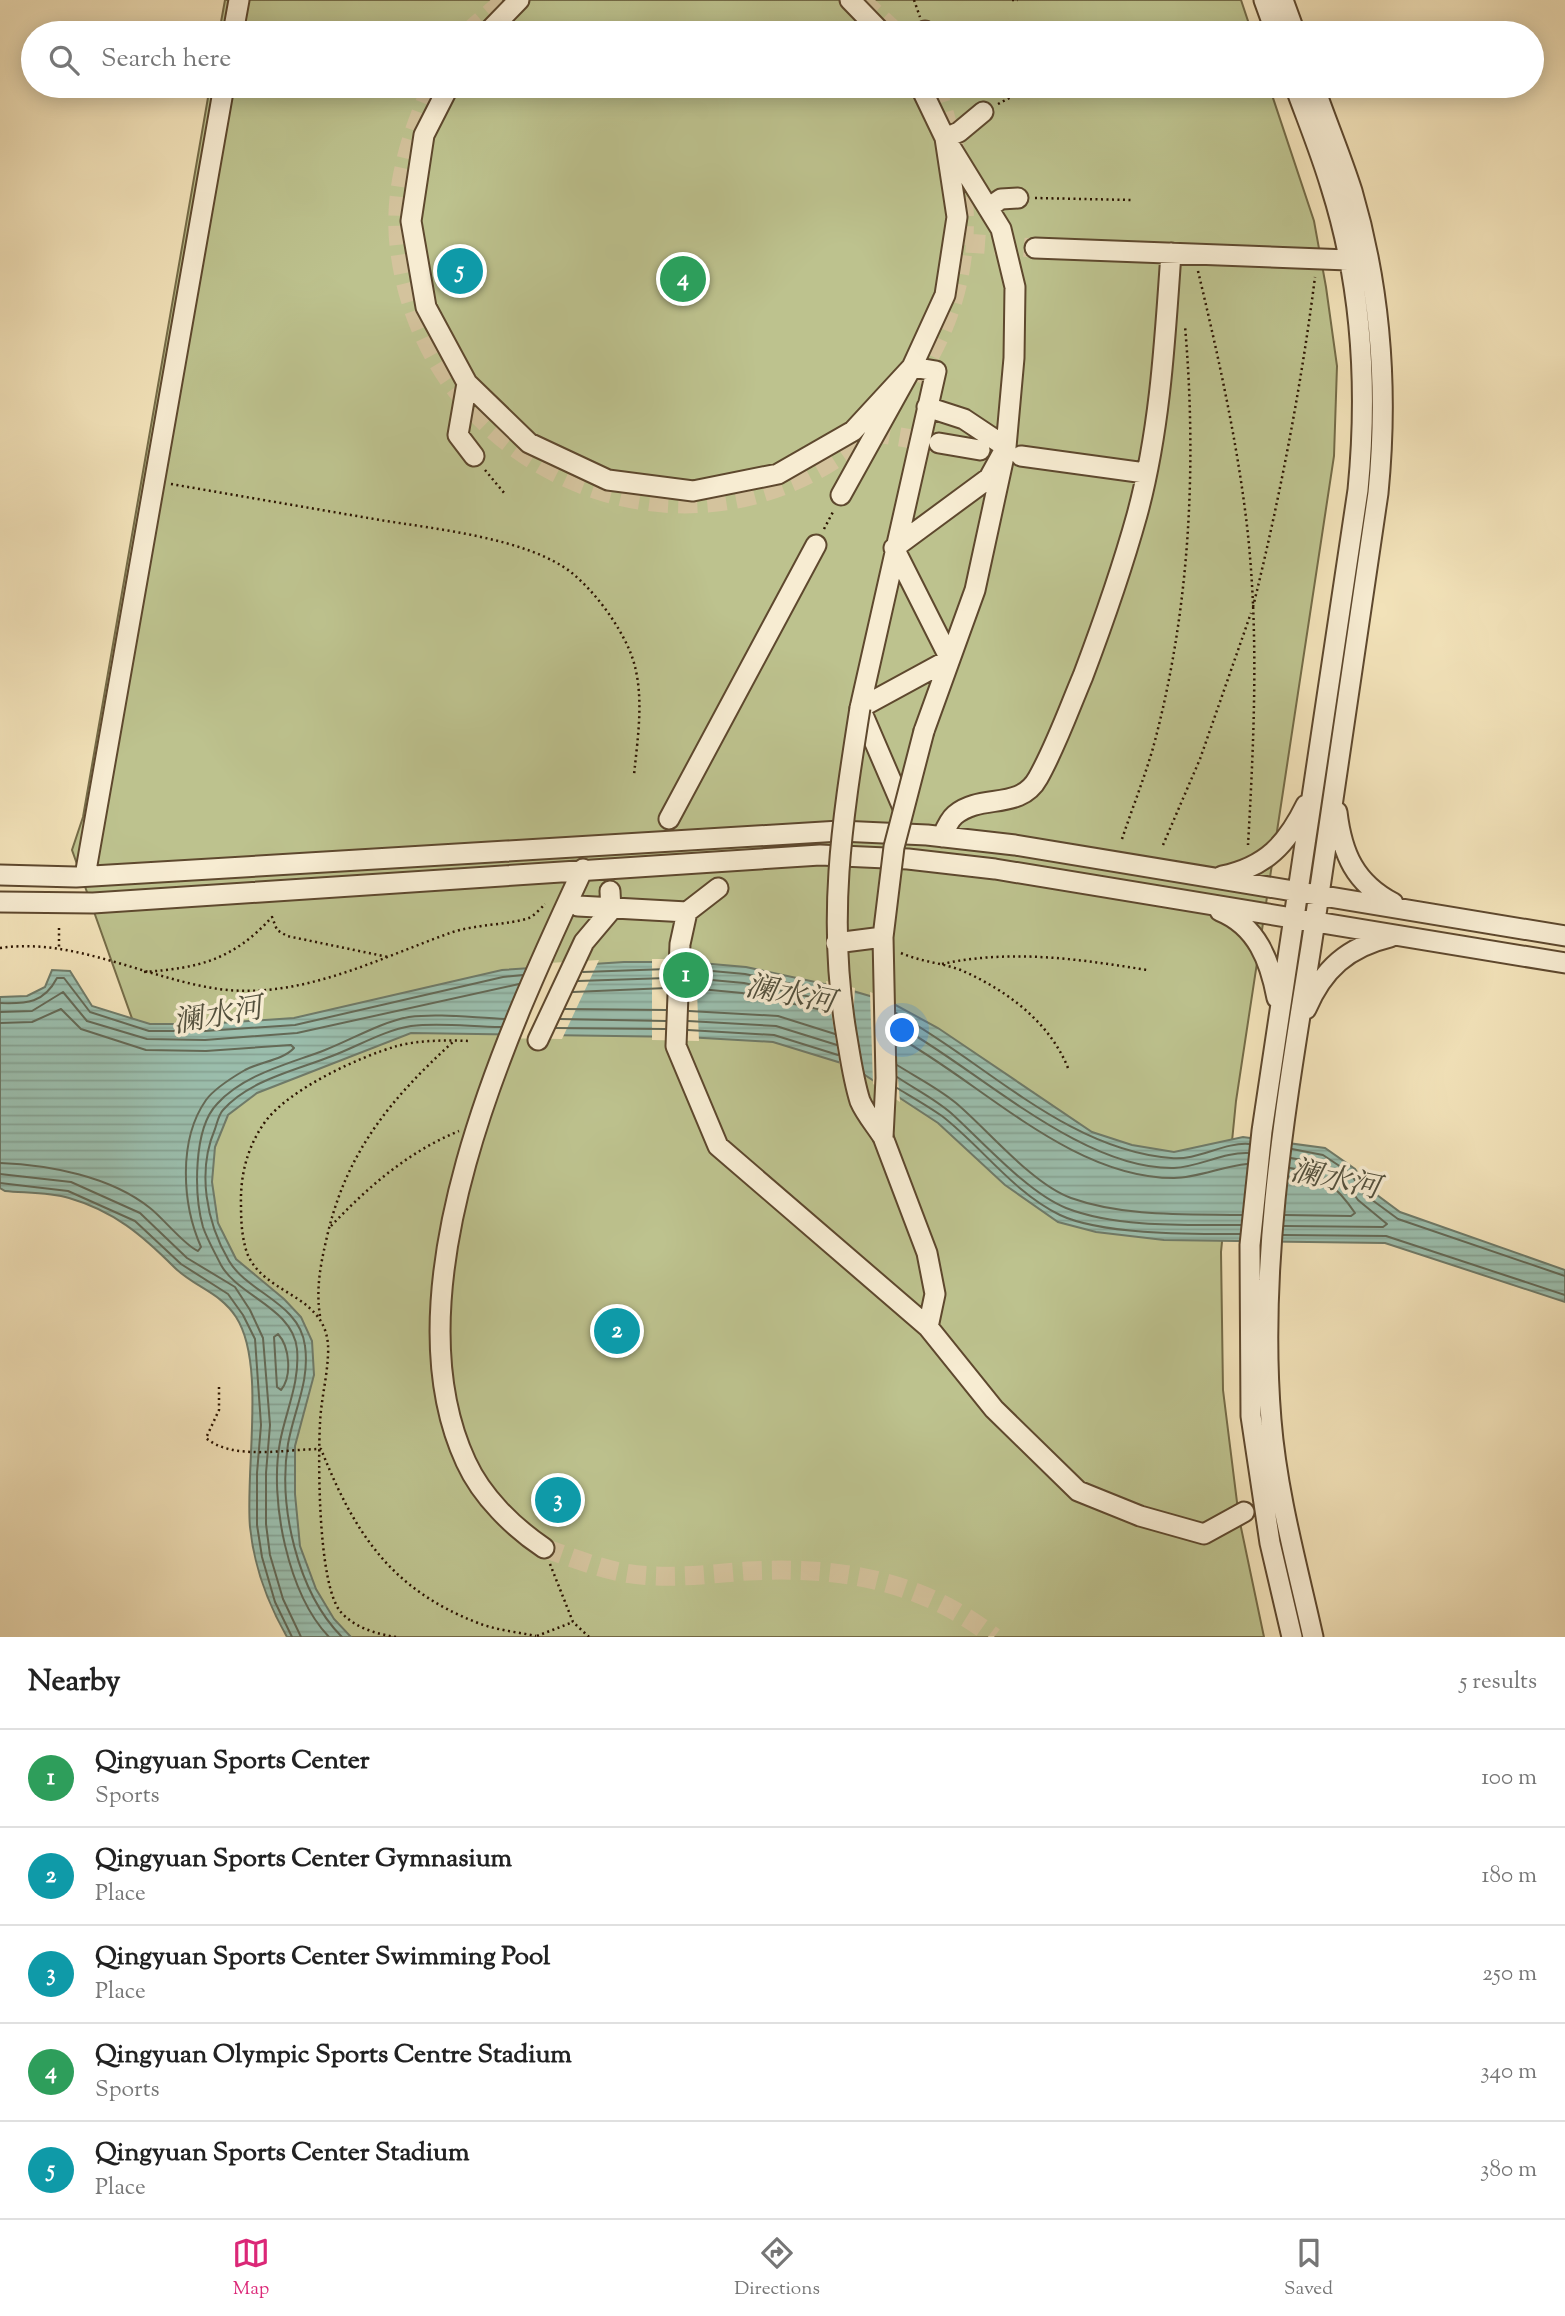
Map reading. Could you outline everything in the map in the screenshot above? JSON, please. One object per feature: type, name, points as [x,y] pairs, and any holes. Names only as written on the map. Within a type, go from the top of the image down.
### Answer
[{"type":"street","points":[[235,21],[239,0]]},
{"type":"street","points":[[498,21],[519,0]]},
{"type":"street","points":[[850,0],[870,21]]},
{"type":"street","points":[[1264,0],[1272,21]]},
{"type":"street","points":[[1283,0],[1291,21]]},
{"type":"street","points":[[85,876],[222,98]]},
{"type":"street","points":[[443,98],[424,135],[411,221],[426,307],[467,383],[529,443],[608,480],[693,491],[778,474],[853,432],[912,367]]},
{"type":"street","points":[[883,1137],[888,943],[894,847],[924,732],[975,590],[1014,452],[1015,287],[1001,229],[945,138],[926,98]]},
{"type":"street","points":[[1298,1033],[1305,920],[1299,892],[1363,441],[1361,342],[1348,260],[1332,188],[1299,98]]},
{"type":"street","points":[[1312,1637],[1278,1478],[1271,1420],[1268,1362],[1272,1132],[1280,1013],[1305,920],[1319,895],[1378,493],[1384,396],[1375,296],[1352,191],[1318,98]]},
{"type":"street","points":[[945,138],[959,132],[983,112]]},
{"type":"street","points":[[841,495],[912,367],[945,295],[957,217],[945,138]]},
{"type":"street","points":[[988,208],[1001,199],[1018,198]]},
{"type":"street","points":[[1035,248],[1348,260]]},
{"type":"street","points":[[942,837],[953,816],[967,808],[1017,798],[1027,793],[1038,779],[1103,624],[1138,513],[1165,345],[1171,253]]},
{"type":"street","points":[[912,367],[936,371],[860,708],[840,844],[836,943],[842,1008],[861,1102],[883,1137],[927,1253],[935,1294],[928,1327]]},
{"type":"street","points":[[467,383],[458,435],[474,456]]},
{"type":"street","points":[[927,407],[964,419],[1014,452],[1145,473]]},
{"type":"street","points":[[939,443],[980,450]]},
{"type":"street","points":[[894,548],[989,478],[1014,452]]},
{"type":"street","points":[[669,820],[816,545]]},
{"type":"street","points":[[894,548],[950,659]]},
{"type":"street","points":[[860,708],[950,659]]},
{"type":"street","points":[[860,708],[903,808]]},
{"type":"street","points":[[1213,877],[1248,869],[1272,856],[1295,827],[1314,788]]},
{"type":"street","points":[[1334,793],[1339,832],[1354,872],[1376,894],[1406,910]]},
{"type":"street","points":[[0,875],[85,876],[839,831],[942,837],[1015,845],[1565,936]]},
{"type":"street","points":[[0,902],[93,903],[807,856],[908,859],[996,869],[1565,963]]},
{"type":"street","points":[[544,1548],[498,1509],[467,1463],[446,1404],[440,1343],[442,1286],[455,1211],[469,1156],[507,1041],[583,869]]},
{"type":"street","points":[[718,888],[687,912],[680,944],[676,1046],[718,1146],[928,1327],[994,1409],[1078,1491],[1140,1516],[1204,1534],[1244,1512]]},
{"type":"street","points":[[578,905],[611,901],[687,912]]},
{"type":"street","points":[[538,1041],[584,942],[611,901]]},
{"type":"street","points":[[1196,902],[1228,915],[1253,934],[1273,972],[1280,1013]]},
{"type":"street","points":[[1292,1637],[1270,1543],[1251,1416],[1250,1245],[1272,1132],[1298,1033],[1320,984],[1342,956],[1358,947],[1398,935]]},
{"type":"street","points":[[836,943],[888,943]]},
{"type":"path","points":[[1012,0],[1018,0]]},
{"type":"path","points":[[983,112],[1009,98]]},
{"type":"path","points":[[1018,198],[1131,200]]},
{"type":"path","points":[[1194,254],[1226,389],[1247,527],[1252,610],[1254,737],[1248,845]]},
{"type":"path","points":[[1163,845],[1200,759],[1252,610],[1282,488],[1301,387],[1316,271]]},
{"type":"path","points":[[1122,839],[1153,749],[1170,667],[1185,560],[1191,460],[1191,397],[1184,320]]},
{"type":"path","points":[[474,456],[505,494]]},
{"type":"path","points":[[154,481],[480,537],[543,557],[572,573],[615,623],[630,650],[638,680],[640,713],[634,775]]},
{"type":"path","points":[[816,545],[841,495]]},
{"type":"path","points":[[0,948],[17,945],[59,949],[222,990],[264,990],[309,983],[453,932],[530,918],[545,904]]},
{"type":"path","points":[[143,972],[185,969],[214,962],[258,933],[272,917],[277,930],[286,936],[388,957]]},
{"type":"path","points":[[58,928],[59,949]]},
{"type":"path","points":[[888,943],[962,971],[1012,999],[1042,1025],[1060,1048],[1068,1068]]},
{"type":"path","points":[[939,964],[1002,955],[1104,963],[1147,970]]},
{"type":"path","points":[[396,1637],[358,1626],[340,1610],[331,1593],[325,1561],[320,1424],[329,1344],[317,1294],[329,1228],[349,1168],[394,1098],[455,1041]]},
{"type":"path","points":[[321,1319],[309,1305],[260,1273],[248,1254],[242,1228],[240,1191],[244,1165],[254,1140],[267,1119],[286,1103],[313,1084],[359,1060],[398,1046],[471,1041]]},
{"type":"path","points":[[329,1228],[361,1194],[397,1164],[442,1138],[469,1127]]},
{"type":"path","points":[[219,1387],[219,1410],[205,1438],[214,1445],[235,1450],[321,1449]]},
{"type":"path","points":[[321,1449],[338,1492],[368,1545],[393,1571],[440,1606],[480,1624],[533,1637],[573,1622]]},
{"type":"path","points":[[544,1548],[573,1622],[589,1637]]},
{"type":"green space","points":[[225,0],[1241,0],[1248,21],[221,21]]},
{"type":"green space","points":[[208,98],[1273,98],[1314,221],[1337,366],[1334,456],[1236,1101],[1221,1252],[1223,1390],[1239,1518],[1264,1637],[324,1637],[294,1606],[274,1382],[218,1260],[72,850],[83,817]]},
{"type":"water","name":"澜水河","points":[[624,962],[689,962],[746,967],[843,988],[890,1002],[938,1028],[1092,1132],[1132,1145],[1174,1152],[1243,1137],[1325,1148],[1355,1169],[1369,1189],[1400,1212],[1565,1270],[1565,1302],[1385,1243],[1164,1240],[1096,1232],[1058,1222],[1005,1185],[938,1123],[851,1066],[773,1042],[686,1037],[411,1033],[257,1093],[228,1115],[215,1147],[212,1182],[218,1223],[236,1259],[284,1299],[301,1317],[312,1341],[314,1375],[295,1446],[295,1494],[300,1546],[316,1589],[334,1619],[351,1637],[287,1637],[263,1584],[252,1542],[249,1503],[252,1389],[245,1337],[230,1308],[182,1274],[139,1235],[114,1217],[69,1198],[5,1191],[0,1188],[0,997],[27,996],[45,987],[52,970],[70,971],[92,1006],[150,1024],[205,1024],[294,1018],[502,970]]},
{"type":"pier","points":[[652,959],[701,959],[697,992],[699,1041],[652,1040]]},
{"type":"pier","points":[[599,960],[562,1039],[499,1038],[532,964]]},
{"type":"pier","points":[[826,981],[855,988],[850,1070],[840,1066]]},
{"type":"pier","points":[[870,992],[891,999],[900,1102],[873,1084]]},
{"type":"tunnel","points":[[481,21],[505,0]]},
{"type":"tunnel","points":[[861,0],[884,21]]},
{"type":"tunnel","points":[[427,98],[410,144],[401,183],[399,245],[420,327],[460,395],[516,449],[583,485],[657,503],[734,500],[809,474],[878,425]]},
{"type":"tunnel","points":[[915,380],[933,351],[946,320],[962,257],[963,191],[957,158],[940,98]]},
{"type":"tunnel","points":[[966,243],[1035,248]]},
{"type":"tunnel","points":[[871,432],[935,443]]},
{"type":"tunnel","points":[[544,1548],[605,1568],[640,1575],[687,1576],[782,1570],[815,1571],[878,1581],[938,1602],[994,1637]]},
{"type":"place","name":"Qingyuan Sports Center Stadium","points":[[460,271]]},
{"type":"place","name":"Qingyuan Olympic Sports Centre Stadium","points":[[683,279]]},
{"type":"place","name":"Qingyuan Sports Center","points":[[686,975]]},
{"type":"place","name":"Qingyuan Sports Center Gymnasium","points":[[617,1331]]},
{"type":"place","name":"Qingyuan Sports Center Swimming Pool","points":[[558,1500]]}]
